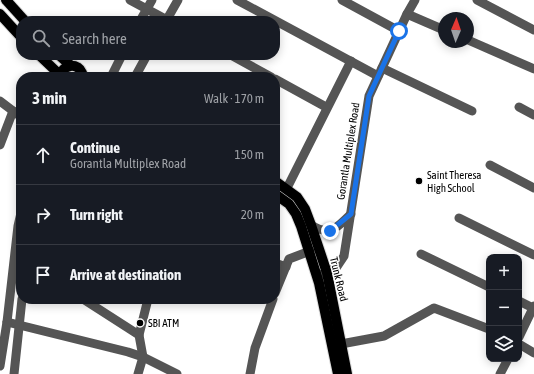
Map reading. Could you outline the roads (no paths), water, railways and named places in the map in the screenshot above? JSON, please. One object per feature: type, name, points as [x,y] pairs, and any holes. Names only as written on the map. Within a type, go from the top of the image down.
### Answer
[{"type":"main road","points":[[6,0],[20,16]]},
{"type":"main road","points":[[0,14],[16,32]]},
{"type":"main road","points":[[44,60],[56,72]]},
{"type":"main road","points":[[65,60],[70,65]]},
{"type":"main road","points":[[62,72],[65,67],[70,65],[76,66],[82,72]]},
{"type":"main road","name":"Trunk Road","points":[[280,184],[297,197],[305,209],[311,225],[322,275],[338,374]]},
{"type":"main road","name":"Trunk Road","points":[[280,198],[289,204],[296,214],[310,251],[322,275],[342,344],[347,374]]},
{"type":"street","points":[[130,0],[159,16]]},
{"type":"street","points":[[143,16],[152,0]]},
{"type":"street","points":[[170,16],[178,0]]},
{"type":"street","points":[[237,0],[267,16]]},
{"type":"street","points":[[342,0],[399,31]]},
{"type":"street","name":"Gorantla Multiplex Road","points":[[322,275],[336,268],[342,260],[351,214],[369,96],[415,0]]},
{"type":"street","points":[[477,0],[534,30]]},
{"type":"street","points":[[407,14],[438,27]]},
{"type":"street","points":[[280,23],[351,61],[472,111]]},
{"type":"street","points":[[474,43],[534,69]]},
{"type":"street","points":[[114,72],[120,60]]},
{"type":"street","points":[[138,72],[144,60]]},
{"type":"street","points":[[240,60],[262,72]]},
{"type":"street","points":[[287,188],[326,107],[351,61]]},
{"type":"street","points":[[280,82],[326,107]]},
{"type":"street","points":[[0,101],[16,113]]},
{"type":"street","points":[[519,107],[534,115]]},
{"type":"street","points":[[0,145],[16,116]]},
{"type":"street","points":[[490,165],[534,188]]},
{"type":"street","points":[[311,225],[322,231],[330,231],[351,214]]},
{"type":"street","points":[[460,218],[534,256]]},
{"type":"street","points":[[0,366],[7,322],[16,243]]},
{"type":"street","points":[[280,281],[289,259],[310,251]]},
{"type":"street","points":[[421,254],[486,286]]},
{"type":"street","points":[[280,265],[286,267]]},
{"type":"street","points":[[522,302],[534,307],[522,331]]},
{"type":"street","points":[[14,374],[21,304]]},
{"type":"street","points":[[91,304],[139,335]]},
{"type":"street","points":[[138,374],[143,357],[139,335],[147,304]]},
{"type":"street","points":[[250,374],[255,348],[271,304]]},
{"type":"street","points":[[342,344],[384,336],[434,308],[486,328]]},
{"type":"street","points":[[7,322],[143,357],[177,374]]},
{"type":"street","points":[[522,346],[534,353]]},
{"type":"street","points":[[500,374],[506,362]]},
{"type":"place","name":"Saint Theresa High School","points":[[419,181]]},
{"type":"place","name":"SBI ATM","points":[[140,323]]}]
